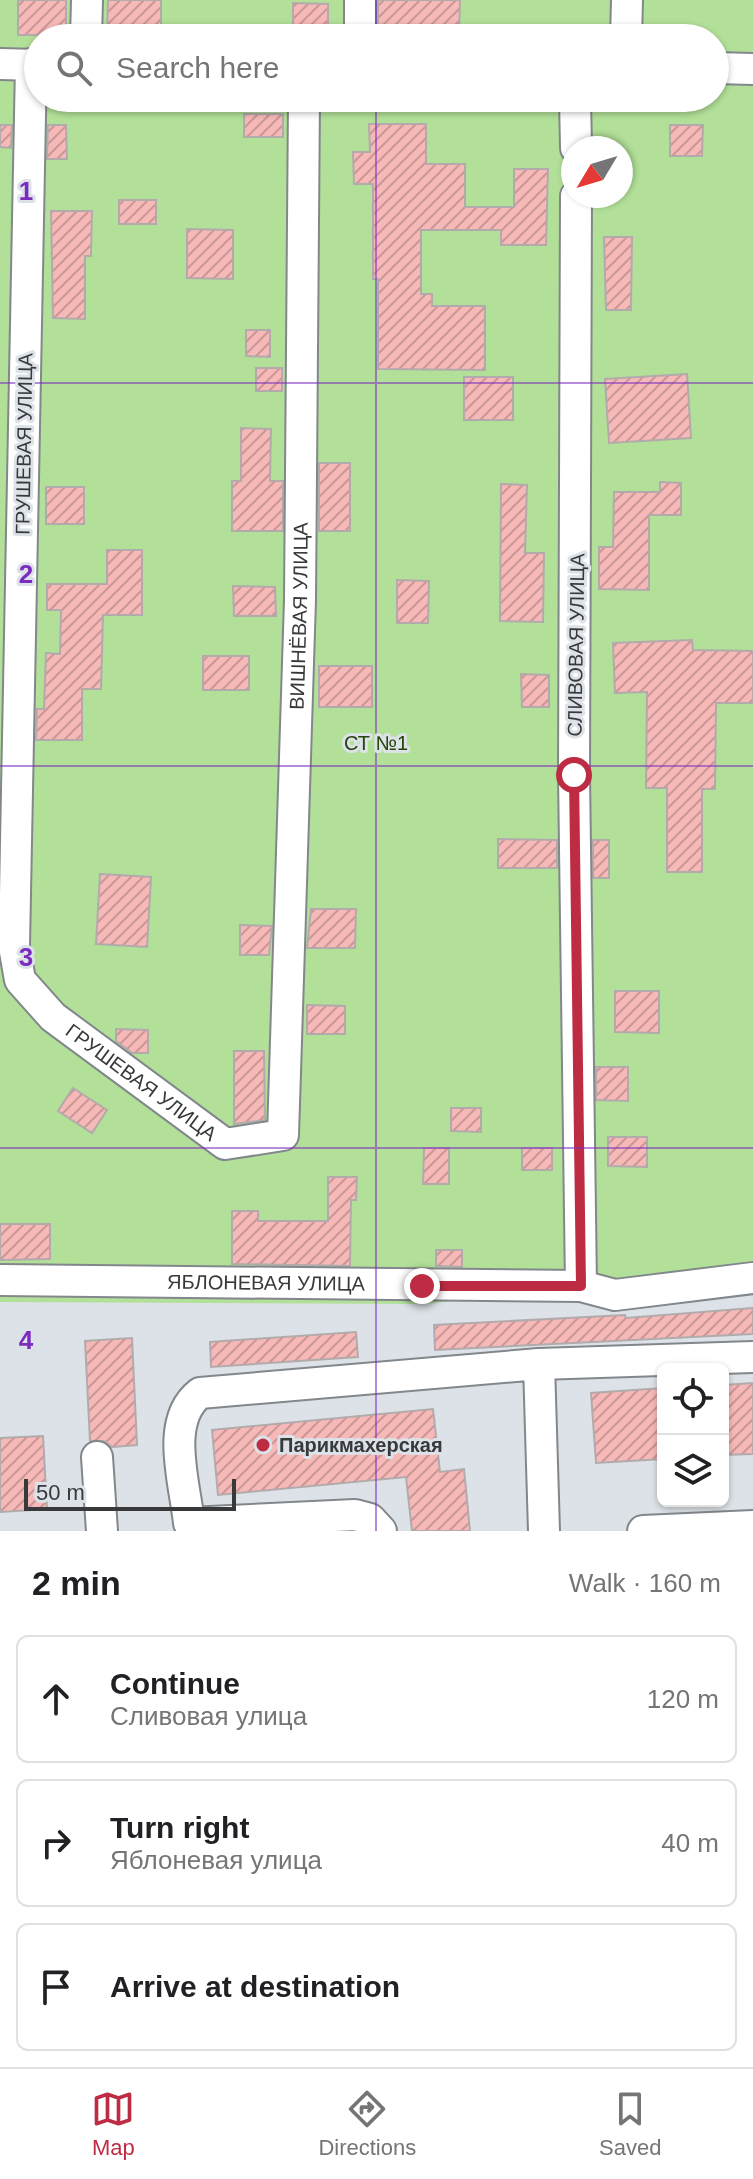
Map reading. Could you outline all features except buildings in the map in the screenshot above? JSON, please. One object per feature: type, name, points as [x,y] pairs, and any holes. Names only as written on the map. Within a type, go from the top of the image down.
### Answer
[{"type":"street","points":[[86,24],[87,0]]},
{"type":"street","points":[[360,0],[360,24]]},
{"type":"street","points":[[626,24],[627,0]]},
{"type":"street","points":[[0,64],[24,64]]},
{"type":"street","points":[[729,68],[753,69]]},
{"type":"street","name":"ГРУШЕВАЯ УЛИЦА","points":[[34,112],[14,946],[20,980],[53,1017],[225,1144],[283,1135]]},
{"type":"street","name":"ВИШНЁВАЯ УЛИЦА","points":[[283,1135],[300,600],[304,112]]},
{"type":"street","points":[[575,112],[576,136]]},
{"type":"street","name":"СЛИВОВАЯ УЛИЦА","points":[[576,208],[574,775],[581,1286]]},
{"type":"street","name":"ЯБЛОНЕВАЯ УЛИЦА","points":[[0,1280],[581,1286],[615,1295],[753,1278]]},
{"type":"street","points":[[381,1531],[370,1519],[355,1515],[190,1527],[179,1427],[186,1404],[200,1393],[539,1364],[753,1357]]},
{"type":"street","points":[[539,1364],[544,1531]]},
{"type":"street","points":[[97,1457],[102,1531]]},
{"type":"street","points":[[643,1531],[753,1526]]},
{"type":"green space","name":"СТ №1","points":[[0,0],[753,0],[753,1294],[605,1307],[563,1291],[422,1304],[0,1302]]},
{"type":"place","name":"Парикмахерская","points":[[263,1445]]},
{"type":"route","points":[[422,1286],[581,1286],[574,775]]}]
